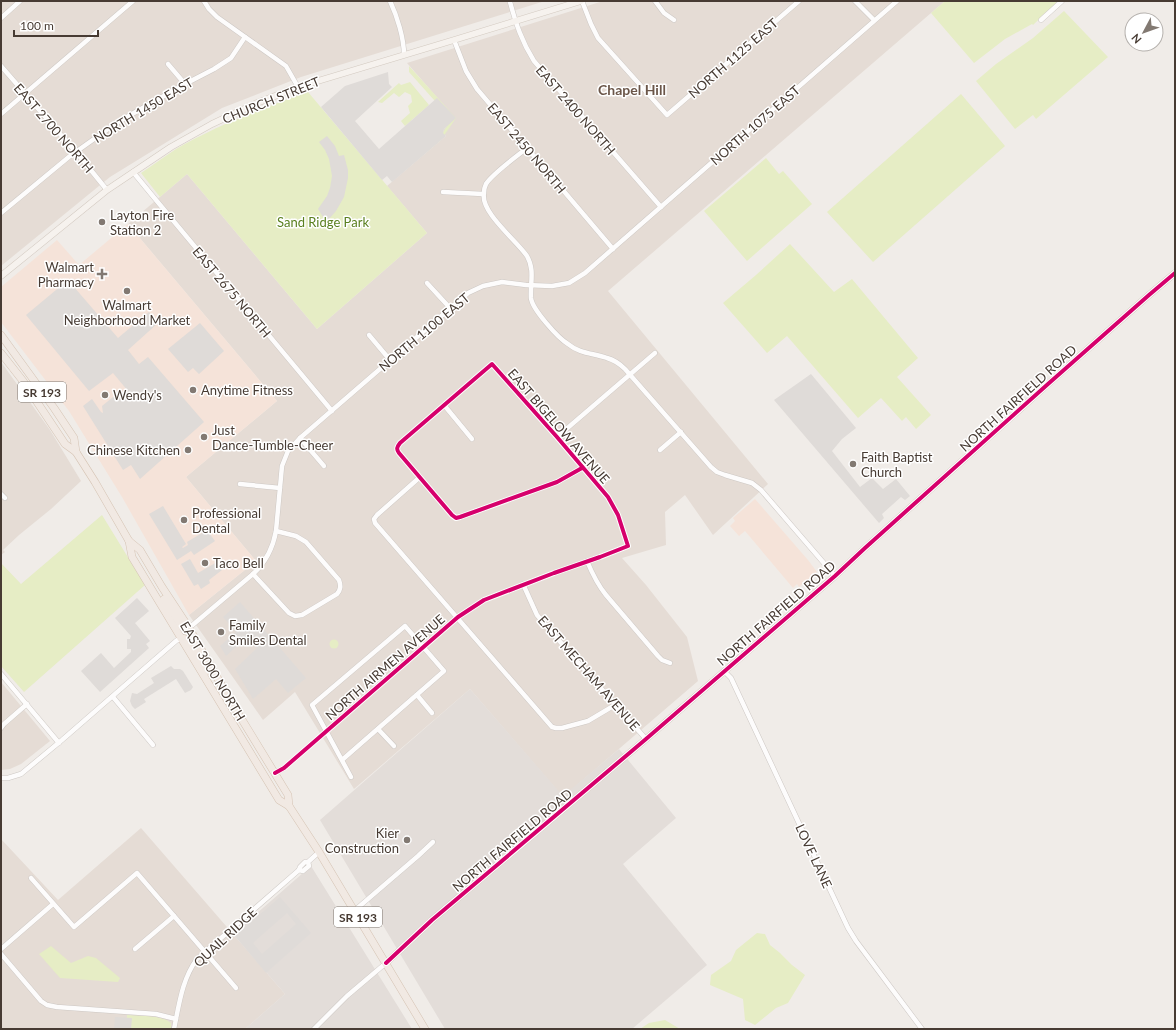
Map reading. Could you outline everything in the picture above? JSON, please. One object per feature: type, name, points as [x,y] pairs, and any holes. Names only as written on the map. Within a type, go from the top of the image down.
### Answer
[{"type":"main road","name":"CHURCH STREET","points":[[1,276],[107,190],[171,147],[212,124],[257,103],[298,87],[582,1]]},
{"type":"main road","name":"NORTH FAIRFIELD ROAD","points":[[386,963],[432,920],[725,672],[835,576],[1039,392],[1149,294],[1175,273]]},
{"type":"main road","name":"EAST 3000 NORTH","points":[[1,336],[74,438],[76,452]]},
{"type":"main road","name":"EAST 3000 NORTH","points":[[1,353],[22,380],[65,444],[76,452],[98,487],[130,545],[132,557],[279,800],[289,806],[319,852],[426,1029]]},
{"type":"main road","name":"EAST 3000 NORTH","points":[[130,545],[140,550],[189,628],[288,795],[289,806]]},
{"type":"main road","points":[[181,638],[190,642],[236,716],[245,724]]},
{"type":"street","points":[[1,18],[20,1]]},
{"type":"street","points":[[1,114],[133,1]]},
{"type":"street","points":[[204,1],[216,17],[286,66],[298,87]]},
{"type":"street","points":[[390,1],[404,44],[404,55]]},
{"type":"street","name":"NORTH 1125 EAST","points":[[582,1],[590,24],[598,38],[667,115],[799,1]]},
{"type":"street","points":[[655,1],[664,13],[674,20]]},
{"type":"street","points":[[855,1],[874,20]]},
{"type":"street","name":"NORTH 1075 EAST","points":[[613,249],[897,1]]},
{"type":"street","points":[[1041,20],[1062,1]]},
{"type":"street","name":"EAST 2400 NORTH","points":[[510,2],[515,21],[525,46],[534,61],[661,207]]},
{"type":"street","name":"NORTH 1450 EAST","points":[[1,212],[76,152],[118,122],[184,84],[214,70],[230,58],[246,37]]},
{"type":"street","name":"EAST 2450 NORTH","points":[[454,40],[466,71],[477,89],[613,249]]},
{"type":"street","points":[[168,64],[184,84]]},
{"type":"street","name":"EAST 2700 NORTH","points":[[1,66],[107,190]]},
{"type":"street","points":[[527,148],[494,175],[486,184],[483,194],[484,204],[490,213],[527,257],[532,267],[531,300],[536,310],[567,344],[585,353],[615,361],[630,373],[711,467],[725,476],[752,483],[761,490],[835,576]]},
{"type":"street","name":"EAST 2675 NORTH","points":[[133,172],[332,411]]},
{"type":"street","points":[[442,192],[483,194]]},
{"type":"street","name":"NORTH 1100 EAST","points":[[189,628],[253,574],[264,562],[275,540],[282,466],[288,451],[300,438],[468,293],[483,286],[502,282],[531,286],[552,286],[569,283],[585,273],[613,249]]},
{"type":"street","points":[[428,283],[450,308]]},
{"type":"street","points":[[369,335],[390,360]]},
{"type":"street","points":[[557,437],[655,353]]},
{"type":"street","name":"EAST BIGELOW AVENUE","points":[[444,405],[492,364],[608,497],[615,508],[628,546]]},
{"type":"street","points":[[472,439],[444,405],[397,446],[397,450],[456,518],[551,484],[582,468]]},
{"type":"street","points":[[660,450],[681,432]]},
{"type":"street","points":[[300,438],[324,466]]},
{"type":"street","points":[[420,477],[377,515],[374,519],[376,523],[552,727],[556,728],[588,721],[615,705]]},
{"type":"street","points":[[240,484],[280,488]]},
{"type":"street","points":[[1,494],[5,498]]},
{"type":"street","points":[[253,574],[289,613],[295,616],[302,615],[340,591],[341,586],[339,580],[306,542],[296,536],[276,531]]},
{"type":"street","name":"NORTH AIRMEN AVENUE","points":[[275,773],[284,768],[422,647],[458,618],[484,600],[523,584],[628,546]]},
{"type":"street","points":[[587,561],[599,587],[658,656],[662,660],[670,663]]},
{"type":"street","name":"EAST MECHAM AVENUE","points":[[523,584],[537,615],[646,739]]},
{"type":"street","points":[[342,760],[444,671],[405,626],[312,705],[351,777]]},
{"type":"street","points":[[1,778],[8,778],[21,774],[181,638]]},
{"type":"street","name":"LOVE LANE","points":[[725,672],[731,678],[848,928],[856,941],[922,1029]]},
{"type":"street","points":[[1,674],[59,742]]},
{"type":"street","points":[[417,696],[432,714]]},
{"type":"street","points":[[113,697],[153,745]]},
{"type":"street","points":[[1,728],[27,704]]},
{"type":"street","points":[[378,729],[394,746]]},
{"type":"street","points":[[354,911],[418,856],[432,842]]},
{"type":"street","name":"QUAIL RIDGE","points":[[174,1029],[185,980],[191,967],[197,959],[300,870],[300,867],[305,862],[308,862],[319,852]]},
{"type":"street","points":[[31,878],[74,927],[137,873],[236,988]]},
{"type":"street","points":[[1,949],[53,904]]},
{"type":"street","points":[[135,949],[174,916]]},
{"type":"street","points":[[1,954],[47,1005],[156,1014],[176,1019]]},
{"type":"street","name":"NORTH FAIRFIELD ROAD","points":[[314,1029],[347,996],[386,963]]},
{"type":"shaded area","points":[[1,1],[545,1],[301,77],[222,108],[110,177],[1,266]]},
{"type":"shaded area","points":[[603,1],[945,1],[608,291],[768,484],[713,535],[685,495],[665,512],[666,545],[622,558],[646,585],[687,637],[698,681],[563,797],[470,689],[354,789],[295,692],[263,720],[189,615],[256,561],[186,477],[277,401],[128,224],[187,174],[317,329],[427,233],[387,186],[446,136],[443,133],[444,129],[455,118],[407,63]]},
{"type":"shaded area","points":[[388,72],[389,84],[392,87],[355,121],[379,149],[437,98],[456,118],[444,129],[443,133],[446,136],[392,182],[387,176],[382,180],[321,107],[345,86]]},
{"type":"shaded area","points":[[327,136],[335,146],[339,156],[344,155],[348,170],[344,197],[336,211],[328,220],[323,217],[318,209],[327,196],[332,176],[329,159],[319,142]]},
{"type":"shaded area","points":[[128,224],[277,401],[186,477],[256,561],[189,615],[122,497],[69,411],[1,322],[1,287],[57,240],[79,265]]},
{"type":"shaded area","points":[[68,280],[118,338],[149,312],[158,323],[128,350],[139,364],[148,357],[204,422],[140,479],[131,465],[123,470],[83,406],[92,399],[103,413],[102,406],[118,393],[120,398],[128,391],[113,373],[89,391],[26,315]]},
{"type":"shaded area","points":[[200,323],[224,351],[199,374],[193,368],[188,372],[168,349]]},
{"type":"shaded area","points":[[1,362],[50,430],[81,481],[51,509],[19,535],[3,550],[5,552],[1,555]]},
{"type":"shaded area","points":[[811,374],[856,428],[842,439],[832,451],[860,487],[872,478],[883,489],[896,479],[910,496],[905,500],[901,497],[882,514],[884,518],[879,523],[774,400]]},
{"type":"shaded area","points":[[755,499],[817,572],[799,587],[797,584],[793,588],[745,531],[739,536],[730,526],[735,521],[733,518]]},
{"type":"shaded area","points":[[163,506],[186,544],[182,547],[183,548],[188,545],[187,542],[206,529],[215,541],[194,555],[191,551],[177,560],[149,514]]},
{"type":"shaded area","points":[[190,559],[198,573],[217,562],[222,570],[209,580],[210,583],[201,589],[198,584],[194,586],[181,564]]},
{"type":"shaded area","points":[[137,598],[149,611],[135,623],[150,641],[146,644],[149,648],[100,692],[81,671],[101,653],[114,668],[131,652],[131,649],[127,649],[127,639],[130,639],[131,636],[115,618]]},
{"type":"shaded area","points":[[240,602],[306,678],[288,693],[276,679],[253,699],[235,669],[257,648],[247,637],[226,656],[220,646],[236,632],[223,617]]},
{"type":"shaded area","points":[[171,666],[174,669],[180,669],[183,671],[193,687],[191,690],[185,693],[176,679],[144,699],[146,702],[135,709],[130,701],[132,693],[137,694],[154,683],[151,678]]},
{"type":"shaded area","points":[[1,682],[50,741],[21,764],[10,769],[1,770]]},
{"type":"shaded area","points":[[470,689],[563,796],[619,749],[676,818],[623,864],[707,965],[632,1029],[445,1029],[320,820]]},
{"type":"shaded area","points":[[141,828],[285,994],[245,1029],[1,1029],[1,839],[58,900]]},
{"type":"shaded area","points":[[311,866],[412,1029],[245,1029],[285,994],[233,934]]},
{"type":"shaded area","points":[[280,897],[311,933],[266,973],[235,936]],"holes":[[[287,913],[296,924],[262,954],[253,943]]]},
{"type":"shaded area","points":[[115,1017],[132,1018],[131,1029],[114,1029]]},
{"type":"green space","points":[[945,1],[1058,1],[1033,25],[1032,24],[1005,39],[974,63],[931,13]]},
{"type":"green space","points":[[1064,11],[1108,57],[1036,119],[1033,115],[1015,129],[976,81],[996,64],[1033,38]]},
{"type":"green space","points":[[409,66],[456,118],[441,140],[406,169],[403,168],[442,134],[451,119],[409,72]]},
{"type":"green space","points":[[410,82],[429,105],[405,126],[401,121],[410,113],[408,106],[412,102],[411,95],[405,92],[399,97],[394,93],[382,103],[378,102],[399,83],[401,85]]},
{"type":"green space","name":"Sand Ridge Park","points":[[308,92],[427,233],[317,329],[187,174],[160,197],[141,173],[176,149],[208,132]]},
{"type":"green space","points":[[961,94],[1005,146],[873,262],[827,212]]},
{"type":"green space","points":[[766,158],[779,174],[783,171],[812,204],[747,261],[704,211]]},
{"type":"green space","points":[[790,244],[834,292],[852,279],[918,358],[897,377],[931,415],[916,429],[906,417],[902,421],[881,398],[858,418],[787,336],[767,353],[723,303]]},
{"type":"green space","points":[[102,515],[145,585],[24,692],[1,666],[1,563],[21,584]]},
{"type":"green space","points":[[334,639],[339,644],[334,649],[329,644]]},
{"type":"green space","points":[[757,933],[765,934],[770,945],[805,975],[788,1003],[776,1008],[755,1025],[745,1020],[743,999],[710,985],[711,975],[731,961],[736,950]]},
{"type":"green space","points":[[51,946],[71,963],[88,956],[96,958],[120,978],[118,982],[60,978],[39,954]]},
{"type":"green space","points":[[127,1015],[150,1016],[167,1020],[171,1023],[171,1029],[126,1029]]},
{"type":"green space","points":[[665,1020],[680,1029],[640,1029],[649,1023]]},
{"type":"cycle path","points":[[386,963],[432,920],[646,739],[835,576],[1048,384],[1175,273]]},
{"type":"cycle path","points":[[275,773],[284,768],[458,617],[484,600],[628,546],[618,515],[608,497],[492,364],[400,443],[397,448],[399,453],[456,518],[557,482],[582,468]]},
{"type":"place","name":"Layton Fire Station 2","points":[[102,222]]},
{"type":"place","name":"Walmart Pharmacy","points":[[102,274]]},
{"type":"place","name":"Walmart Neighborhood Market","points":[[127,291]]},
{"type":"place","name":"Anytime Fitness","points":[[193,390]]},
{"type":"place","name":"Wendy's","points":[[105,395]]},
{"type":"place","name":"Just Dance-Tumble-Cheer","points":[[204,437]]},
{"type":"place","name":"Chinese Kitchen","points":[[188,450]]},
{"type":"place","name":"Faith Baptist Church","points":[[853,464]]},
{"type":"place","name":"Professional Dental","points":[[184,520]]},
{"type":"place","name":"Taco Bell","points":[[205,563]]},
{"type":"place","name":"Family Smiles Dental","points":[[221,632]]},
{"type":"place","name":"Kier Construction","points":[[407,840]]},
{"type":"district","name":"Chapel Hill","points":[[632,89]]}]
